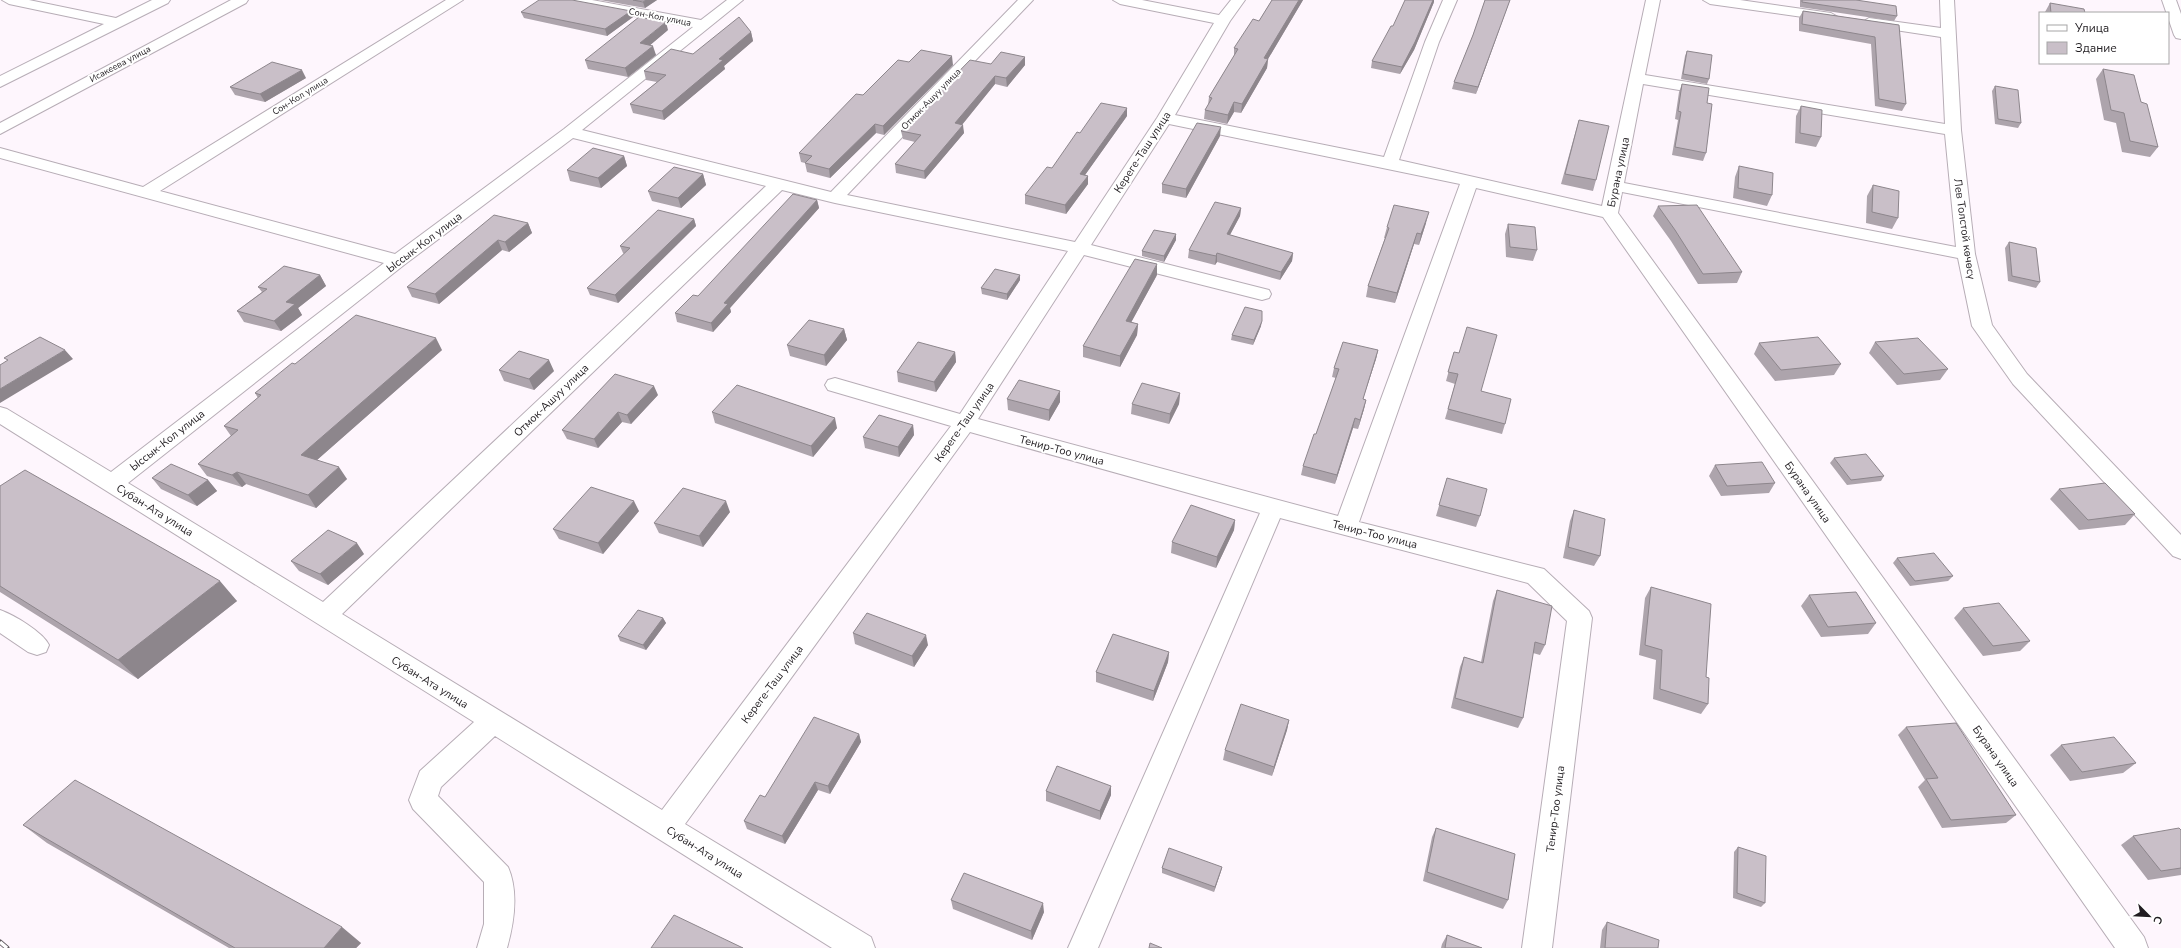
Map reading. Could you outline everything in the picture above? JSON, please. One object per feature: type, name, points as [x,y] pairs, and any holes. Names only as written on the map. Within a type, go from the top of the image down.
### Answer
[{"type":"street","points":[[9,0],[118,23]]},
{"type":"street","points":[[0,82],[163,0]]},
{"type":"street","name":"Исакеева улица","points":[[0,129],[241,0]]},
{"type":"street","name":"Сон-Кол улица","points":[[145,193],[456,0]]},
{"type":"street","name":"Сон-Кол улица","points":[[570,0],[703,25]]},
{"type":"street","name":"Ыссык-Кол улица","points":[[112,483],[398,262],[570,132],[736,0]]},
{"type":"street","name":"Отмок-Ашуу улица","points":[[835,198],[1026,0]]},
{"type":"street","points":[[1120,0],[1223,20]]},
{"type":"street","name":"Кереге-Таш улица","points":[[665,828],[965,423],[1165,118],[1223,20],[1238,0]]},
{"type":"street","points":[[1390,163],[1432,42],[1450,0]]},
{"type":"street","name":"Бурана улица","points":[[1653,0],[1609,213],[2133,948]]},
{"type":"street","points":[[1710,0],[1841,18]]},
{"type":"street","name":"Лев Толстой көчөсү","points":[[1947,0],[1952,130],[1966,254],[1982,326],[2020,379],[2181,550]]},
{"type":"street","points":[[2169,0],[2181,35]]},
{"type":"street","points":[[1856,21],[1949,34]]},
{"type":"street","points":[[1637,78],[1952,130]]},
{"type":"street","points":[[1165,118],[1390,163],[1609,213]]},
{"type":"street","points":[[570,132],[835,198],[1079,248],[1262,294]]},
{"type":"street","points":[[0,153],[398,262]]},
{"type":"street","points":[[1346,527],[1470,181]]},
{"type":"street","name":"Отмок-Ашуу улица","points":[[324,616],[779,184]]},
{"type":"street","points":[[1615,186],[1966,254]]},
{"type":"street","name":"Тенир-Тоо улица","points":[[835,385],[965,423],[1273,508],[1536,576],[1580,618],[1537,948]]},
{"type":"street","name":"Субан-Ата улица","points":[[0,414],[860,948]]},
{"type":"street","points":[[1083,948],[1273,508]]},
{"type":"street","points":[[0,620],[38,645]]},
{"type":"street","points":[[492,948],[499,924],[498,876],[423,800],[430,780],[493,721]]},
{"type":"building","points":[[539,0],[572,0],[631,11],[605,29],[521,12]]},
{"type":"building","points":[[633,0],[646,0],[643,2]]},
{"type":"building","points":[[1272,0],[1299,0],[1264,58],[1268,59],[1242,104],[1234,102],[1228,115],[1205,110],[1212,98],[1209,97],[1238,49],[1234,48],[1253,19],[1259,21]]},
{"type":"building","points":[[1405,0],[1433,0],[1415,42],[1402,67],[1372,61],[1391,26],[1393,26]]},
{"type":"building","points":[[1485,0],[1510,0],[1478,87],[1454,82],[1473,35]]},
{"type":"building","points":[[1802,0],[1856,0],[1896,6],[1897,16],[1802,2]]},
{"type":"building","points":[[2050,3],[2084,9],[2085,12],[2051,12]]},
{"type":"building","points":[[1803,11],[1899,25],[1906,104],[1879,99],[1875,37],[1802,24]]},
{"type":"building","points":[[639,17],[666,22],[640,43],[653,46],[625,68],[585,60]]},
{"type":"building","points":[[739,17],[751,32],[719,59],[723,60],[662,111],[630,104],[666,75],[644,71],[671,49],[693,54]]},
{"type":"building","points":[[921,50],[952,56],[883,126],[875,124],[829,169],[805,163],[812,156],[799,153],[856,94],[863,95],[898,60],[909,62]]},
{"type":"building","points":[[1687,51],[1712,55],[1709,79],[1683,74]]},
{"type":"building","points":[[1001,52],[1025,57],[1006,78],[995,76],[955,123],[963,125],[924,171],[895,164],[921,135],[901,131],[970,60],[991,64]]},
{"type":"building","points":[[272,62],[302,70],[260,94],[230,87]]},
{"type":"building","points":[[2103,69],[2134,75],[2141,102],[2147,104],[2158,147],[2130,141],[2124,113],[2111,110]]},
{"type":"building","points":[[1682,84],[1709,88],[1707,103],[1712,104],[1706,153],[1675,147],[1681,112],[1678,111]]},
{"type":"building","points":[[1995,86],[2018,90],[2021,123],[1998,119]]},
{"type":"building","points":[[1101,103],[1127,108],[1080,174],[1088,176],[1065,205],[1025,195],[1047,167],[1052,168],[1077,132],[1080,133]]},
{"type":"building","points":[[1801,106],[1822,110],[1821,137],[1800,133]]},
{"type":"building","points":[[1579,120],[1609,126],[1596,180],[1565,174]]},
{"type":"building","points":[[1197,123],[1221,127],[1186,189],[1162,184]]},
{"type":"building","points":[[593,148],[624,156],[598,178],[567,170]]},
{"type":"building","points":[[1739,166],[1773,173],[1772,195],[1738,188]]},
{"type":"building","points":[[674,167],[703,174],[678,198],[648,191]]},
{"type":"building","points":[[1873,185],[1899,191],[1898,218],[1872,212]]},
{"type":"building","points":[[793,194],[817,200],[724,303],[728,304],[711,323],[675,313],[693,295],[698,296]]},
{"type":"building","points":[[1215,202],[1241,208],[1227,234],[1293,253],[1281,272],[1217,253],[1216,256],[1189,250]]},
{"type":"building","points":[[1394,205],[1429,212],[1421,234],[1417,233],[1397,293],[1368,286],[1389,228],[1387,227]]},
{"type":"building","points":[[1697,205],[1742,272],[1703,274],[1658,206]]},
{"type":"building","points":[[658,210],[694,219],[615,295],[587,288],[630,248],[620,246]]},
{"type":"building","points":[[494,215],[528,223],[505,242],[498,240],[435,294],[407,287]]},
{"type":"building","points":[[1508,224],[1535,227],[1537,250],[1510,247]]},
{"type":"building","points":[[1154,230],[1176,234],[1164,256],[1142,251]]},
{"type":"building","points":[[2009,242],[2036,248],[2040,282],[2012,276]]},
{"type":"building","points":[[1135,259],[1157,264],[1126,321],[1138,324],[1120,356],[1083,346]]},
{"type":"building","points":[[284,266],[320,275],[286,302],[295,304],[274,321],[237,311],[267,289],[258,287]]},
{"type":"building","points":[[995,269],[1020,275],[1007,294],[981,288]]},
{"type":"building","points":[[1245,307],[1262,311],[1262,321],[1254,340],[1232,335]]},
{"type":"building","points":[[356,315],[436,338],[301,455],[339,467],[308,495],[237,472],[232,475],[198,464],[238,430],[224,426],[261,395],[255,393],[292,363],[295,364]]},
{"type":"building","points":[[809,320],[844,329],[824,355],[787,345]]},
{"type":"building","points":[[1467,327],[1497,335],[1481,391],[1511,399],[1505,424],[1448,409],[1458,374],[1448,372],[1454,352],[1459,353]]},
{"type":"building","points":[[40,337],[65,350],[0,389],[0,365],[8,360],[4,358]]},
{"type":"building","points":[[1818,337],[1841,364],[1781,370],[1759,343]]},
{"type":"building","points":[[1918,338],[1948,369],[1904,374],[1875,342]]},
{"type":"building","points":[[918,342],[955,352],[934,382],[897,372]]},
{"type":"building","points":[[1343,342],[1378,350],[1363,399],[1366,400],[1360,420],[1355,418],[1337,475],[1303,466],[1339,369],[1334,368]]},
{"type":"building","points":[[519,351],[549,360],[529,379],[499,370]]},
{"type":"building","points":[[615,374],[654,386],[627,415],[618,412],[594,439],[562,430]]},
{"type":"building","points":[[1019,380],[1060,391],[1049,410],[1007,399]]},
{"type":"building","points":[[1142,383],[1180,393],[1170,414],[1132,404]]},
{"type":"building","points":[[737,385],[835,418],[811,446],[712,412]]},
{"type":"building","points":[[879,415],[913,425],[898,447],[863,437]]},
{"type":"building","points":[[1866,454],[1884,476],[1851,480],[1834,458]]},
{"type":"building","points":[[1762,462],[1775,483],[1727,486],[1715,465]]},
{"type":"building","points":[[171,464],[208,480],[188,495],[152,478]]},
{"type":"building","points":[[25,470],[220,581],[118,660],[0,586],[0,486]]},
{"type":"building","points":[[1447,478],[1487,489],[1480,516],[1439,505]]},
{"type":"building","points":[[2105,483],[2135,514],[2088,520],[2059,489]]},
{"type":"building","points":[[591,487],[634,501],[598,543],[553,529]]},
{"type":"building","points":[[683,488],[726,501],[699,536],[654,523]]},
{"type":"building","points":[[1191,505],[1235,520],[1217,557],[1172,542]]},
{"type":"building","points":[[1574,510],[1605,519],[1600,556],[1568,547]]},
{"type":"building","points":[[328,530],[357,543],[320,574],[291,561]]},
{"type":"building","points":[[1934,553],[1953,576],[1915,581],[1897,558]]},
{"type":"building","points":[[1651,587],[1711,604],[1706,677],[1709,678],[1708,704],[1660,689],[1662,650],[1645,645]]},
{"type":"building","points":[[1497,590],[1552,606],[1545,645],[1535,642],[1523,718],[1455,698],[1464,657],[1483,663]]},
{"type":"building","points":[[1856,592],[1876,623],[1828,627],[1809,595]]},
{"type":"building","points":[[1999,603],[2030,641],[1993,646],[1963,608]]},
{"type":"building","points":[[638,610],[663,618],[643,645],[618,636]]},
{"type":"building","points":[[867,613],[926,635],[912,656],[853,633]]},
{"type":"building","points":[[1113,634],[1169,652],[1154,691],[1096,672]]},
{"type":"building","points":[[1241,704],[1289,720],[1274,767],[1225,750]]},
{"type":"building","points":[[814,717],[859,734],[828,786],[815,782],[782,836],[744,821],[760,795],[765,797]]},
{"type":"building","points":[[1956,723],[2016,815],[1951,820],[1926,779],[1938,778],[1906,727]]},
{"type":"building","points":[[2114,737],[2136,763],[2082,772],[2061,745]]},
{"type":"building","points":[[1057,766],[1111,786],[1100,811],[1046,791]]},
{"type":"building","points":[[75,780],[342,927],[324,948],[235,948],[23,825]]},
{"type":"building","points":[[1436,828],[1515,854],[1508,900],[1427,872]]},
{"type":"building","points":[[2179,828],[2181,830],[2181,868],[2161,871],[2133,836]]},
{"type":"building","points":[[1738,847],[1766,856],[1765,903],[1737,893]]},
{"type":"building","points":[[1169,848],[1222,867],[1215,887],[1162,868]]},
{"type":"building","points":[[964,873],[1043,903],[1031,931],[951,900]]},
{"type":"building","points":[[674,915],[743,948],[651,948]]},
{"type":"building","points":[[1607,922],[1659,940],[1658,948],[1605,948]]},
{"type":"building","points":[[1447,935],[1482,948],[1445,948]]},
{"type":"building","points":[[1150,943],[1162,948],[1149,948]]},
{"type":"railway","points":[[0,942],[7,948]]}]
